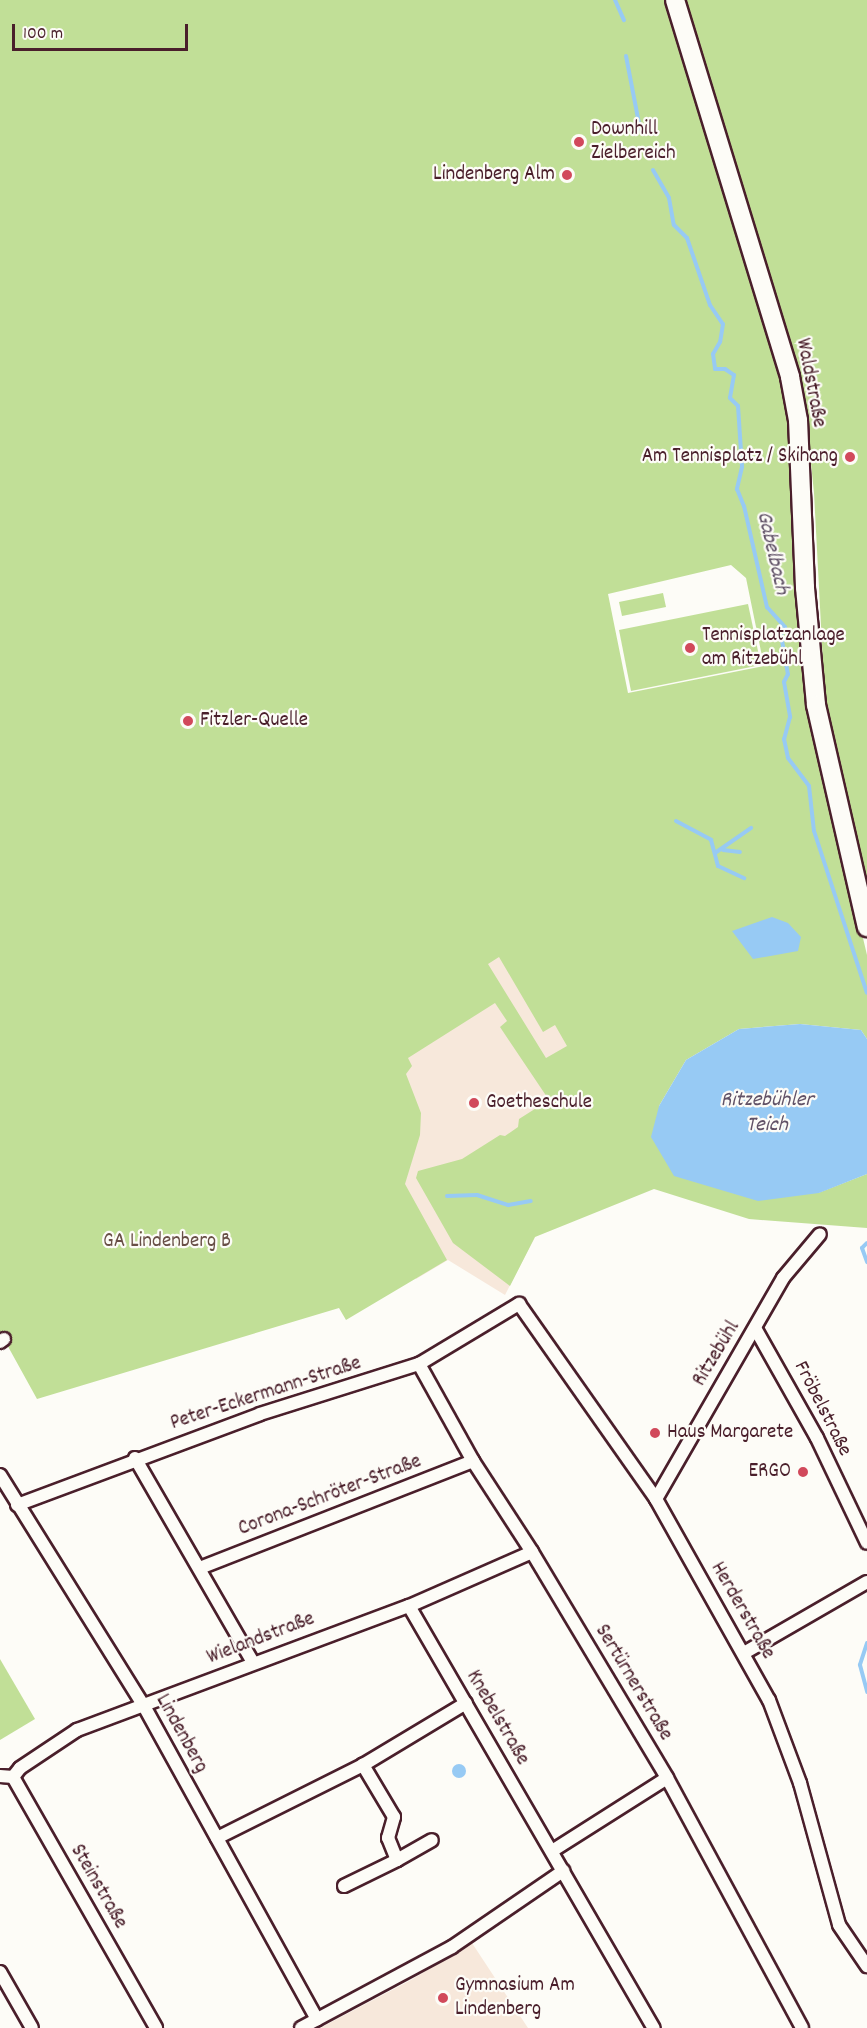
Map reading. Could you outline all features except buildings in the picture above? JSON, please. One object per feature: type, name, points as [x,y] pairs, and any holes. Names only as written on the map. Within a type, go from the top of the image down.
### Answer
[{"type":"street","name":"Waldstraße","points":[[675,0],[790,377],[798,420],[805,588],[816,705],[867,927]]},
{"type":"street","name":"Ritzebühl","points":[[656,1499],[783,1278],[820,1234]]},
{"type":"street","name":"Peter-Eckermann-Straße","points":[[17,1505],[135,1458],[419,1364],[519,1304]]},
{"type":"street","name":"Herderstraße","points":[[519,1304],[656,1499],[744,1653],[785,1734],[839,1925],[865,1959]]},
{"type":"street","name":"Fröbelstraße","points":[[755,1328],[817,1438],[867,1543]]},
{"type":"street","name":"Sertürnerstraße","points":[[419,1364],[474,1461],[532,1552],[667,1778],[802,2028]]},
{"type":"street","points":[[135,1458],[253,1662]]},
{"type":"street","name":"Corona-Schröter-Straße","points":[[200,1568],[474,1461]]},
{"type":"street","name":"Lindenberg","points":[[0,1475],[144,1706],[317,2019]]},
{"type":"street","name":"Wielandstraße","points":[[6,1777],[77,1730],[409,1605],[532,1552]]},
{"type":"street","points":[[744,1653],[867,1582]]},
{"type":"street","name":"Knebelstraße","points":[[409,1605],[654,2028]]},
{"type":"street","points":[[217,1838],[363,1765],[466,1702]]},
{"type":"street","points":[[363,1765],[394,1817],[388,1838],[397,1860]]},
{"type":"street","name":"Steinstraße","points":[[6,1777],[156,2028]]},
{"type":"street","points":[[552,1851],[667,1778]]},
{"type":"street","points":[[344,1886],[432,1840]]},
{"type":"street","points":[[301,2028],[452,1947],[563,1870]]},
{"type":"street","points":[[0,1972],[32,2028]]},
{"type":"shaded area","name":"Goetheschule","points":[[530,896],[614,1044],[535,1237],[505,1295],[448,1260],[416,1279],[346,1145],[406,986]]},
{"type":"shaded area","name":"Gymnasium Am Lindenberg","points":[[472,1943],[528,2028],[320,2028],[411,1980]]},
{"type":"green space","name":"GA Lindenberg B","points":[[0,0],[668,0],[773,340],[792,427],[815,735],[867,955],[867,1039],[861,1030],[800,1024],[739,1029],[686,1060],[659,1106],[818,1193],[867,1174],[867,1228],[749,1219],[654,1189],[535,1237],[510,1286],[453,1243],[416,1178],[418,1171],[462,1159],[500,1135],[505,1136],[518,1127],[519,1119],[549,1100],[500,1027],[507,1021],[495,1003],[408,1058],[412,1066],[406,1074],[421,1113],[420,1135],[405,1184],[447,1260],[346,1320],[339,1308],[37,1399],[0,1332]],"holes":[[[731,565],[746,578],[764,666],[628,693],[608,594]],[[499,957],[543,1032],[555,1025],[567,1046],[546,1058],[488,964]]]},
{"type":"green space","points":[[679,0],[867,0],[867,899],[825,702],[814,493],[805,404]]},
{"type":"green space","points":[[663,593],[666,607],[622,616],[619,602]]},
{"type":"green space","name":"Tennisplatzanlage am Ritzebühl","points":[[748,604],[761,665],[631,691],[619,630]]},
{"type":"green space","points":[[0,1659],[35,1719],[0,1740]]},
{"type":"water","points":[[772,917],[788,923],[801,937],[798,951],[753,959],[732,931]]},
{"type":"water","name":"Ritzebühler Teich","points":[[800,1024],[861,1030],[867,1039],[867,1174],[819,1193],[758,1201],[674,1176],[651,1137],[659,1106],[686,1060],[739,1029]]},
{"type":"water","points":[[459,1764],[464,1766],[466,1771],[464,1776],[459,1778],[454,1776],[452,1771],[454,1766]]},
{"type":"waterway","name":"Gabelbach","points":[[615,0],[624,20]]},
{"type":"waterway","name":"Gabelbach","points":[[626,56],[640,129]]},
{"type":"waterway","name":"Gabelbach","points":[[653,170],[669,198],[674,225],[687,238],[710,305],[723,324],[720,342],[713,354],[715,369],[725,369],[734,375],[730,398],[738,406],[742,467],[737,489],[744,506],[767,607],[785,627],[781,635],[788,674],[784,682],[790,717],[784,739],[788,758],[809,786],[814,831],[867,993]]},
{"type":"waterway","points":[[676,821],[711,840],[718,866],[744,878]]},
{"type":"waterway","points":[[715,853],[751,828]]},
{"type":"waterway","points":[[723,850],[740,852]]},
{"type":"waterway","points":[[447,1196],[477,1195],[508,1205],[531,1201]]},
{"type":"waterway","name":"Gabelbach","points":[[867,1243],[862,1248],[867,1262]]},
{"type":"waterway","name":"Gabelbach","points":[[867,1643],[860,1665],[867,1692]]},
{"type":"place","name":"Downhill Zielbereich","points":[[579,142]]},
{"type":"place","name":"Lindenberg Alm","points":[[567,175]]},
{"type":"place","name":"Am Tennisplatz / Skihang","points":[[850,457]]},
{"type":"place","name":"Tennisplatzanlage am Ritzebühl","points":[[690,648]]},
{"type":"place","name":"Fitzler-Quelle","points":[[188,721]]},
{"type":"place","name":"Goetheschule","points":[[474,1103]]},
{"type":"place","name":"Haus Margarete","points":[[655,1433]]},
{"type":"place","name":"ERGO","points":[[803,1472]]},
{"type":"place","name":"Gymnasium Am Lindenberg","points":[[443,1998]]}]
